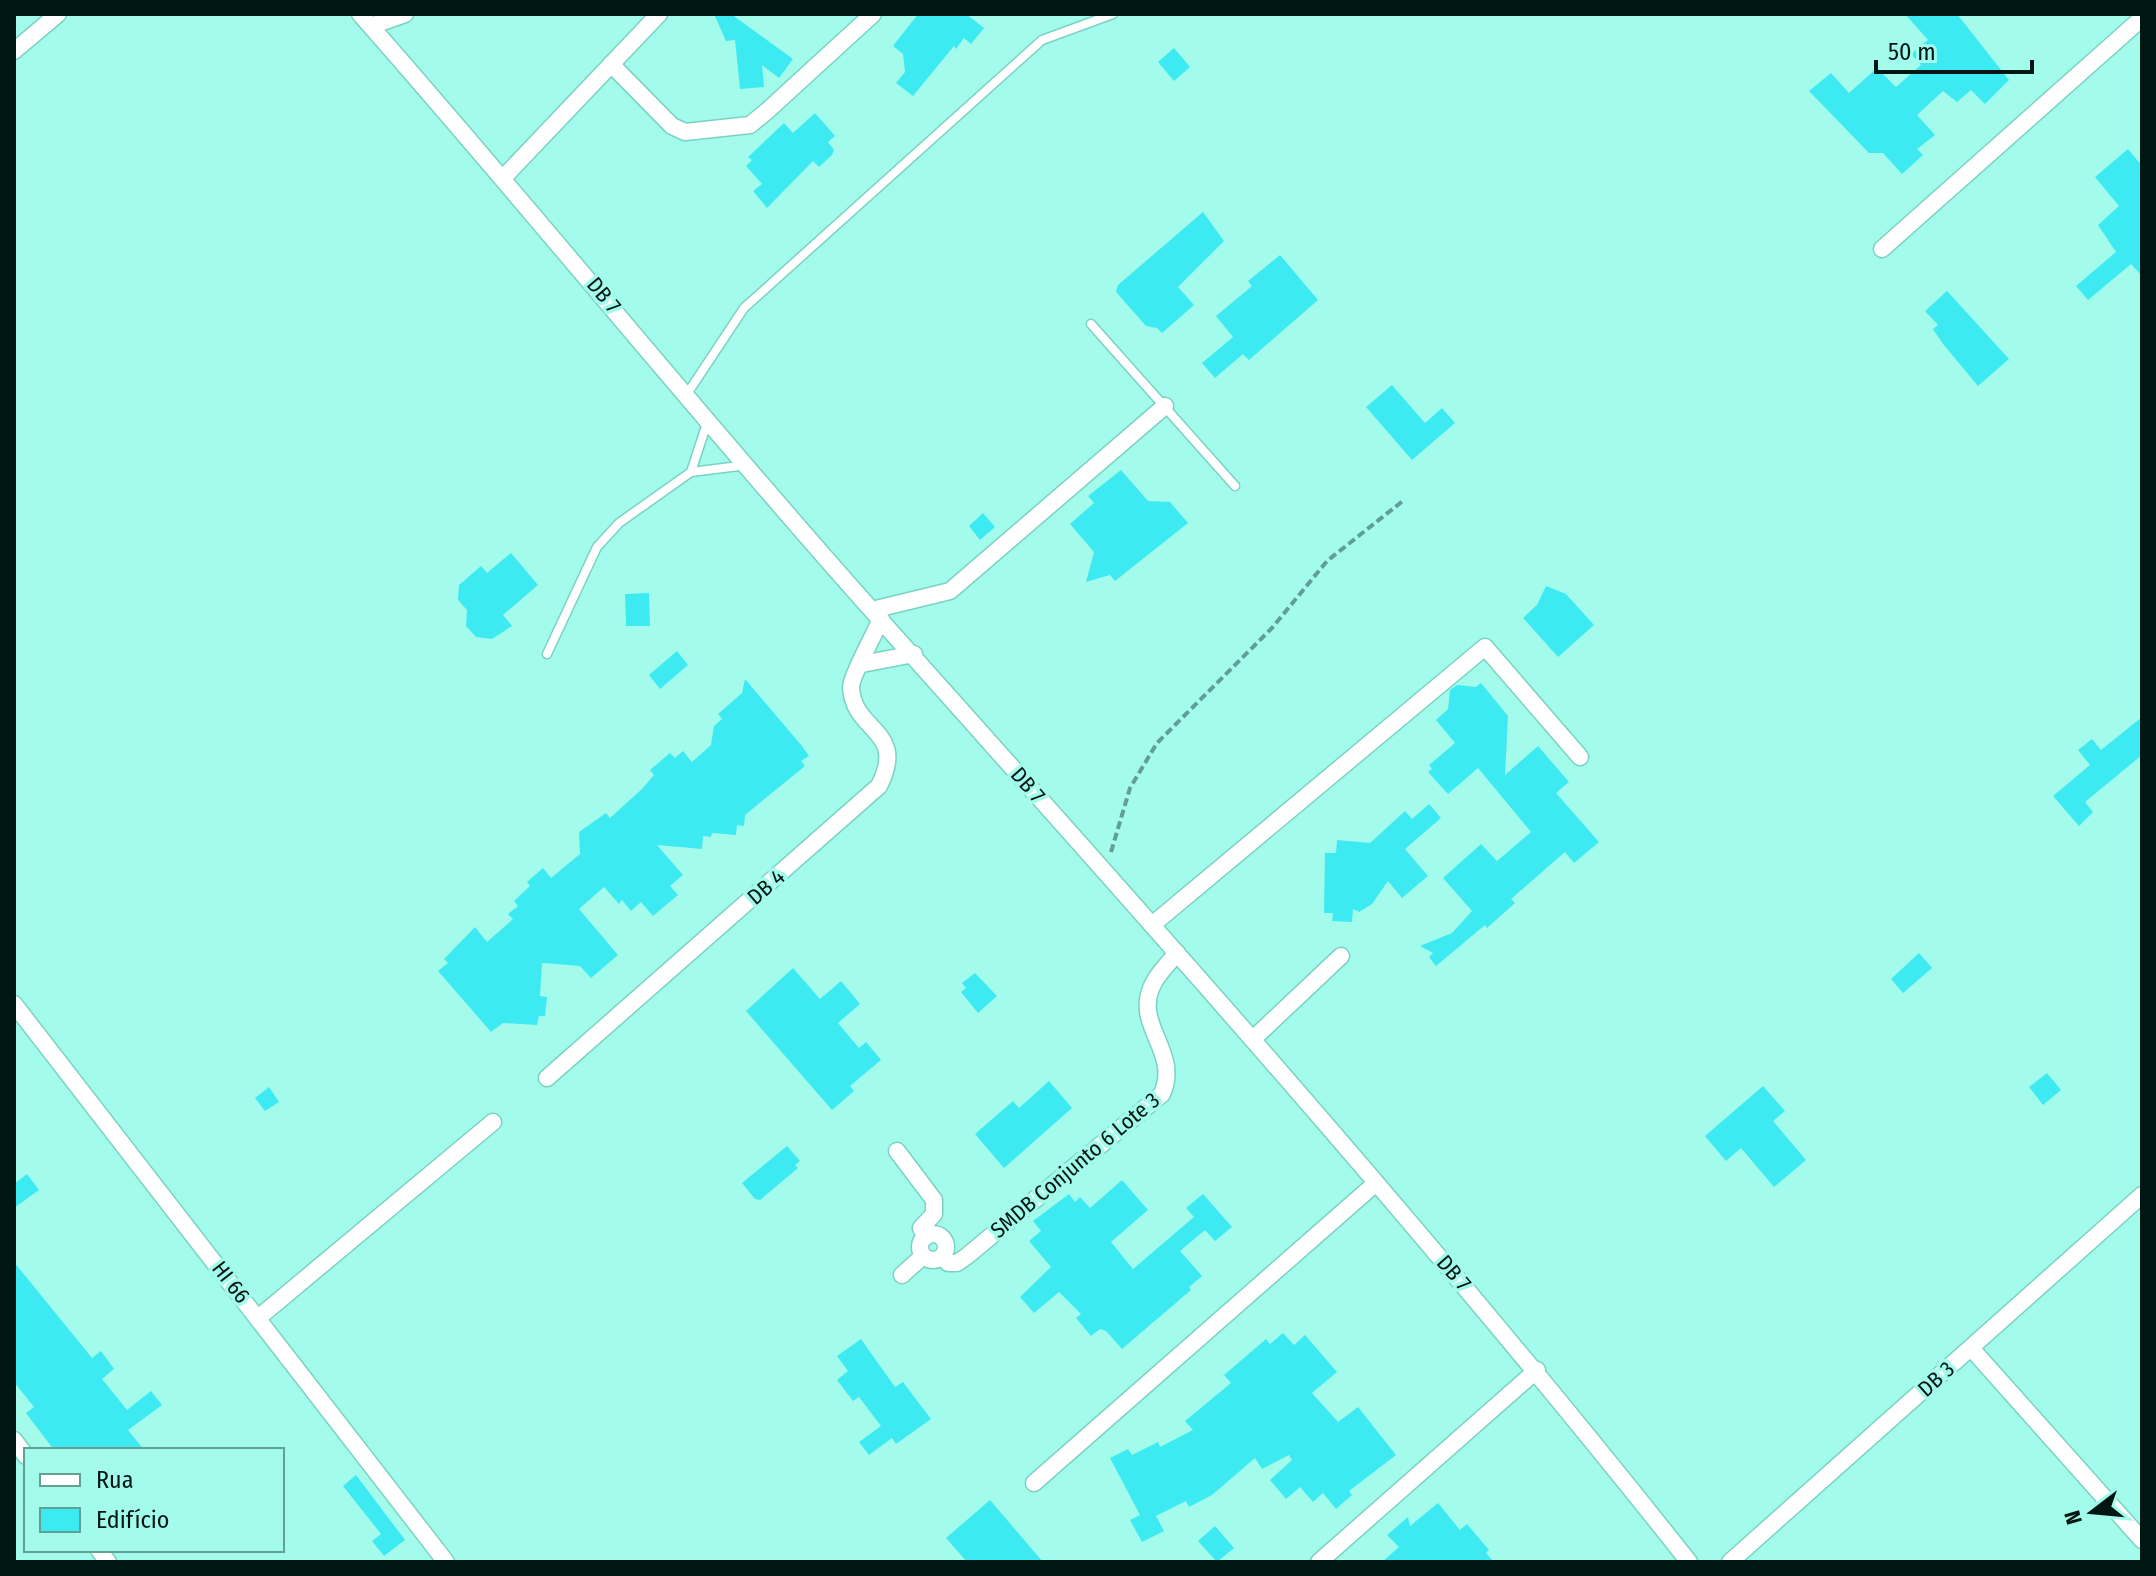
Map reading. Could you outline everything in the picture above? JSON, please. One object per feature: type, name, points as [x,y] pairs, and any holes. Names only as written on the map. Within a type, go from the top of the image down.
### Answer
[{"type":"street","points":[[14,51],[58,14]]},
{"type":"street","points":[[366,20],[405,14]]},
{"type":"street","points":[[504,177],[659,14]]},
{"type":"street","points":[[611,64],[672,126],[685,132],[730,130],[750,125],[873,14]]},
{"type":"street","points":[[1882,249],[2142,18]]},
{"type":"street","name":"DB 7","points":[[366,20],[504,177],[876,615],[914,654],[1253,1039],[1537,1370],[1689,1562]]},
{"type":"street","points":[[876,615],[950,591],[1165,406]]},
{"type":"street","name":"DB 4","points":[[547,1078],[879,786],[890,759],[887,746],[853,701],[851,683],[862,664],[876,615]]},
{"type":"street","points":[[1152,925],[1485,647],[1580,757]]},
{"type":"street","points":[[862,664],[914,654]]},
{"type":"street","name":"SMDB Conjunto 6 Lote 3","points":[[923,1256],[933,1261],[943,1257],[948,1263],[957,1263],[1162,1094],[1167,1081],[1167,1057],[1152,1031],[1149,999],[1152,986],[1177,953]]},
{"type":"street","points":[[1253,1039],[1341,956]]},
{"type":"street","name":"HI 66","points":[[14,1004],[446,1562]]},
{"type":"street","points":[[258,1318],[493,1122]]},
{"type":"street","points":[[897,1151],[934,1200],[934,1214],[921,1228],[926,1237]]},
{"type":"street","points":[[1034,1483],[1376,1183]]},
{"type":"street","name":"DB 3","points":[[1731,1562],[2142,1195]]},
{"type":"street","points":[[902,1275],[923,1256],[920,1247],[926,1237],[933,1233],[944,1239],[947,1247],[943,1257]]},
{"type":"street","points":[[1971,1348],[2142,1540]]},
{"type":"street","points":[[1319,1562],[1537,1370]]},
{"type":"lane","points":[[687,394],[744,308],[1042,40],[1113,14]]},
{"type":"lane","points":[[1091,324],[1235,486]]},
{"type":"lane","points":[[691,472],[708,419]]},
{"type":"lane","points":[[547,654],[597,547],[619,523],[691,472],[748,465]]},
{"type":"path","points":[[1105,874],[1130,788],[1157,743],[1272,628],[1327,561],[1404,500]]},
{"type":"building","points":[[714,14],[731,14],[793,59],[779,78],[762,65],[764,87],[740,89],[735,40],[726,41]]},
{"type":"building","points":[[918,14],[966,14],[984,28],[971,44],[964,38],[956,49],[954,46],[913,96],[896,83],[905,72],[903,54],[893,46]]},
{"type":"building","points":[[1905,14],[1957,14],[2009,80],[1985,104],[1971,90],[1957,102],[1943,91],[1917,115],[1935,135],[1917,149],[1923,155],[1902,174],[1883,153],[1869,153],[1809,91],[1831,73],[1849,93],[1877,68],[1896,87],[1921,65],[1911,54],[1928,40]]},
{"type":"building","points":[[1174,48],[1190,67],[1174,81],[1158,62]]},
{"type":"building","points":[[815,113],[835,136],[828,142],[834,150],[832,155],[819,167],[813,161],[767,208],[753,191],[762,184],[746,166],[752,160],[748,157],[784,123],[793,133]]},
{"type":"building","points":[[2128,149],[2142,166],[2142,276],[2131,264],[2088,300],[2076,286],[2116,252],[2098,225],[2119,206],[2095,177]]},
{"type":"building","points":[[1203,212],[1224,241],[1178,287],[1194,305],[1162,333],[1157,328],[1146,326],[1116,292],[1118,285]]},
{"type":"building","points":[[1280,255],[1318,300],[1249,360],[1243,354],[1215,378],[1202,363],[1233,337],[1216,316],[1252,286],[1248,281]]},
{"type":"building","points":[[1947,291],[2009,359],[1978,386],[1943,344],[1933,329],[1938,325],[1925,311]]},
{"type":"building","points":[[1392,385],[1425,423],[1442,408],[1455,423],[1412,460],[1366,407]]},
{"type":"building","points":[[1121,470],[1148,501],[1170,502],[1188,523],[1115,581],[1110,575],[1086,582],[1094,552],[1070,524],[1094,503],[1088,496]]},
{"type":"building","points":[[983,513],[995,527],[980,540],[969,526]]},
{"type":"building","points":[[511,553],[538,585],[503,615],[512,626],[492,639],[476,637],[466,626],[467,610],[458,600],[459,585],[481,566],[487,573]]},
{"type":"building","points":[[1546,586],[1566,594],[1594,625],[1558,657],[1523,618],[1537,605]]},
{"type":"building","points":[[649,593],[650,626],[626,626],[625,594]]},
{"type":"building","points":[[677,651],[688,665],[660,689],[649,675]]},
{"type":"building","points":[[745,679],[809,756],[801,761],[805,766],[745,815],[744,826],[737,825],[736,835],[712,833],[711,837],[703,836],[702,849],[657,845],[683,875],[670,886],[678,895],[653,916],[641,902],[631,911],[622,900],[619,904],[604,887],[579,909],[618,955],[591,978],[580,966],[542,963],[540,996],[547,997],[545,1016],[539,1016],[537,1025],[503,1023],[491,1032],[438,971],[448,963],[444,959],[475,927],[487,942],[513,919],[508,914],[518,906],[514,901],[530,886],[527,882],[543,868],[551,878],[580,854],[579,832],[606,813],[610,818],[642,789],[654,775],[650,770],[670,753],[675,758],[683,751],[692,762],[711,745],[714,726],[722,719],[718,714],[742,693]]},
{"type":"building","points":[[1481,683],[1508,716],[1505,775],[1538,746],[1569,782],[1556,793],[1599,842],[1574,863],[1565,852],[1511,899],[1515,903],[1487,928],[1485,925],[1436,966],[1429,957],[1433,953],[1420,946],[1452,933],[1472,911],[1443,878],[1481,844],[1497,861],[1531,832],[1478,768],[1448,794],[1428,772],[1432,769],[1429,765],[1455,743],[1436,720],[1448,709],[1450,690],[1457,685],[1476,687]]},
{"type":"building","points":[[2142,717],[2142,755],[2085,802],[2093,812],[2079,826],[2053,796],[2090,765],[2078,750],[2092,739],[2101,750]]},
{"type":"building","points":[[1429,804],[1441,818],[1405,849],[1428,876],[1402,898],[1388,881],[1372,904],[1359,912],[1353,909],[1352,922],[1332,921],[1333,913],[1324,913],[1325,853],[1336,853],[1337,840],[1370,843],[1405,811],[1412,819]]},
{"type":"building","points":[[1919,953],[1932,968],[1903,993],[1891,979]]},
{"type":"building","points":[[793,968],[820,999],[841,981],[860,1004],[838,1023],[859,1048],[866,1042],[881,1060],[850,1086],[854,1091],[832,1110],[746,1011]]},
{"type":"building","points":[[975,973],[997,996],[978,1013],[961,992],[966,988],[962,983]]},
{"type":"building","points":[[2047,1073],[2061,1090],[2043,1105],[2029,1087]]},
{"type":"building","points":[[1049,1081],[1072,1108],[1004,1168],[975,1134],[1013,1101],[1019,1108]]},
{"type":"building","points":[[1763,1086],[1785,1111],[1773,1121],[1806,1160],[1774,1187],[1741,1148],[1726,1161],[1705,1136]]},
{"type":"building","points":[[269,1087],[279,1102],[265,1111],[255,1098]]},
{"type":"building","points":[[787,1146],[800,1161],[795,1165],[798,1168],[760,1200],[755,1199],[742,1183]]},
{"type":"building","points":[[27,1174],[39,1190],[14,1208],[14,1184]]},
{"type":"building","points":[[1122,1180],[1148,1210],[1111,1242],[1133,1269],[1194,1217],[1186,1208],[1203,1194],[1232,1227],[1215,1241],[1205,1230],[1180,1251],[1202,1276],[1189,1287],[1191,1290],[1122,1349],[1106,1331],[1100,1329],[1091,1336],[1076,1318],[1081,1314],[1059,1292],[1034,1313],[1020,1297],[1051,1267],[1029,1241],[1041,1231],[1033,1221],[1069,1194],[1075,1202],[1080,1197],[1090,1208]]},
{"type":"building","points":[[14,1262],[92,1358],[101,1351],[114,1369],[102,1379],[127,1410],[151,1391],[162,1405],[128,1430],[142,1448],[52,1448],[26,1413],[34,1407],[14,1382]]},
{"type":"building","points":[[1283,1333],[1294,1345],[1305,1335],[1337,1372],[1312,1393],[1338,1422],[1358,1407],[1396,1455],[1349,1491],[1352,1495],[1336,1509],[1323,1493],[1313,1502],[1300,1487],[1286,1499],[1270,1480],[1292,1460],[1289,1455],[1262,1469],[1255,1458],[1212,1495],[1189,1507],[1186,1501],[1156,1516],[1164,1531],[1142,1542],[1130,1520],[1140,1515],[1110,1458],[1128,1449],[1132,1455],[1158,1442],[1160,1447],[1193,1430],[1185,1421],[1231,1383],[1224,1375],[1266,1339],[1270,1344]]},
{"type":"building","points":[[861,1339],[895,1387],[903,1382],[931,1419],[896,1444],[892,1438],[869,1455],[859,1442],[881,1426],[859,1397],[853,1401],[837,1380],[848,1371],[837,1356]]},
{"type":"building","points":[[356,1475],[405,1540],[384,1556],[372,1541],[381,1534],[343,1486]]},
{"type":"building","points":[[990,1500],[1043,1562],[967,1562],[946,1538]]},
{"type":"building","points":[[1438,1503],[1460,1530],[1467,1524],[1489,1550],[1486,1553],[1494,1562],[1382,1562],[1399,1547],[1387,1535],[1408,1517],[1410,1526]]},
{"type":"building","points":[[1215,1526],[1234,1548],[1217,1562],[1198,1541]]}]
